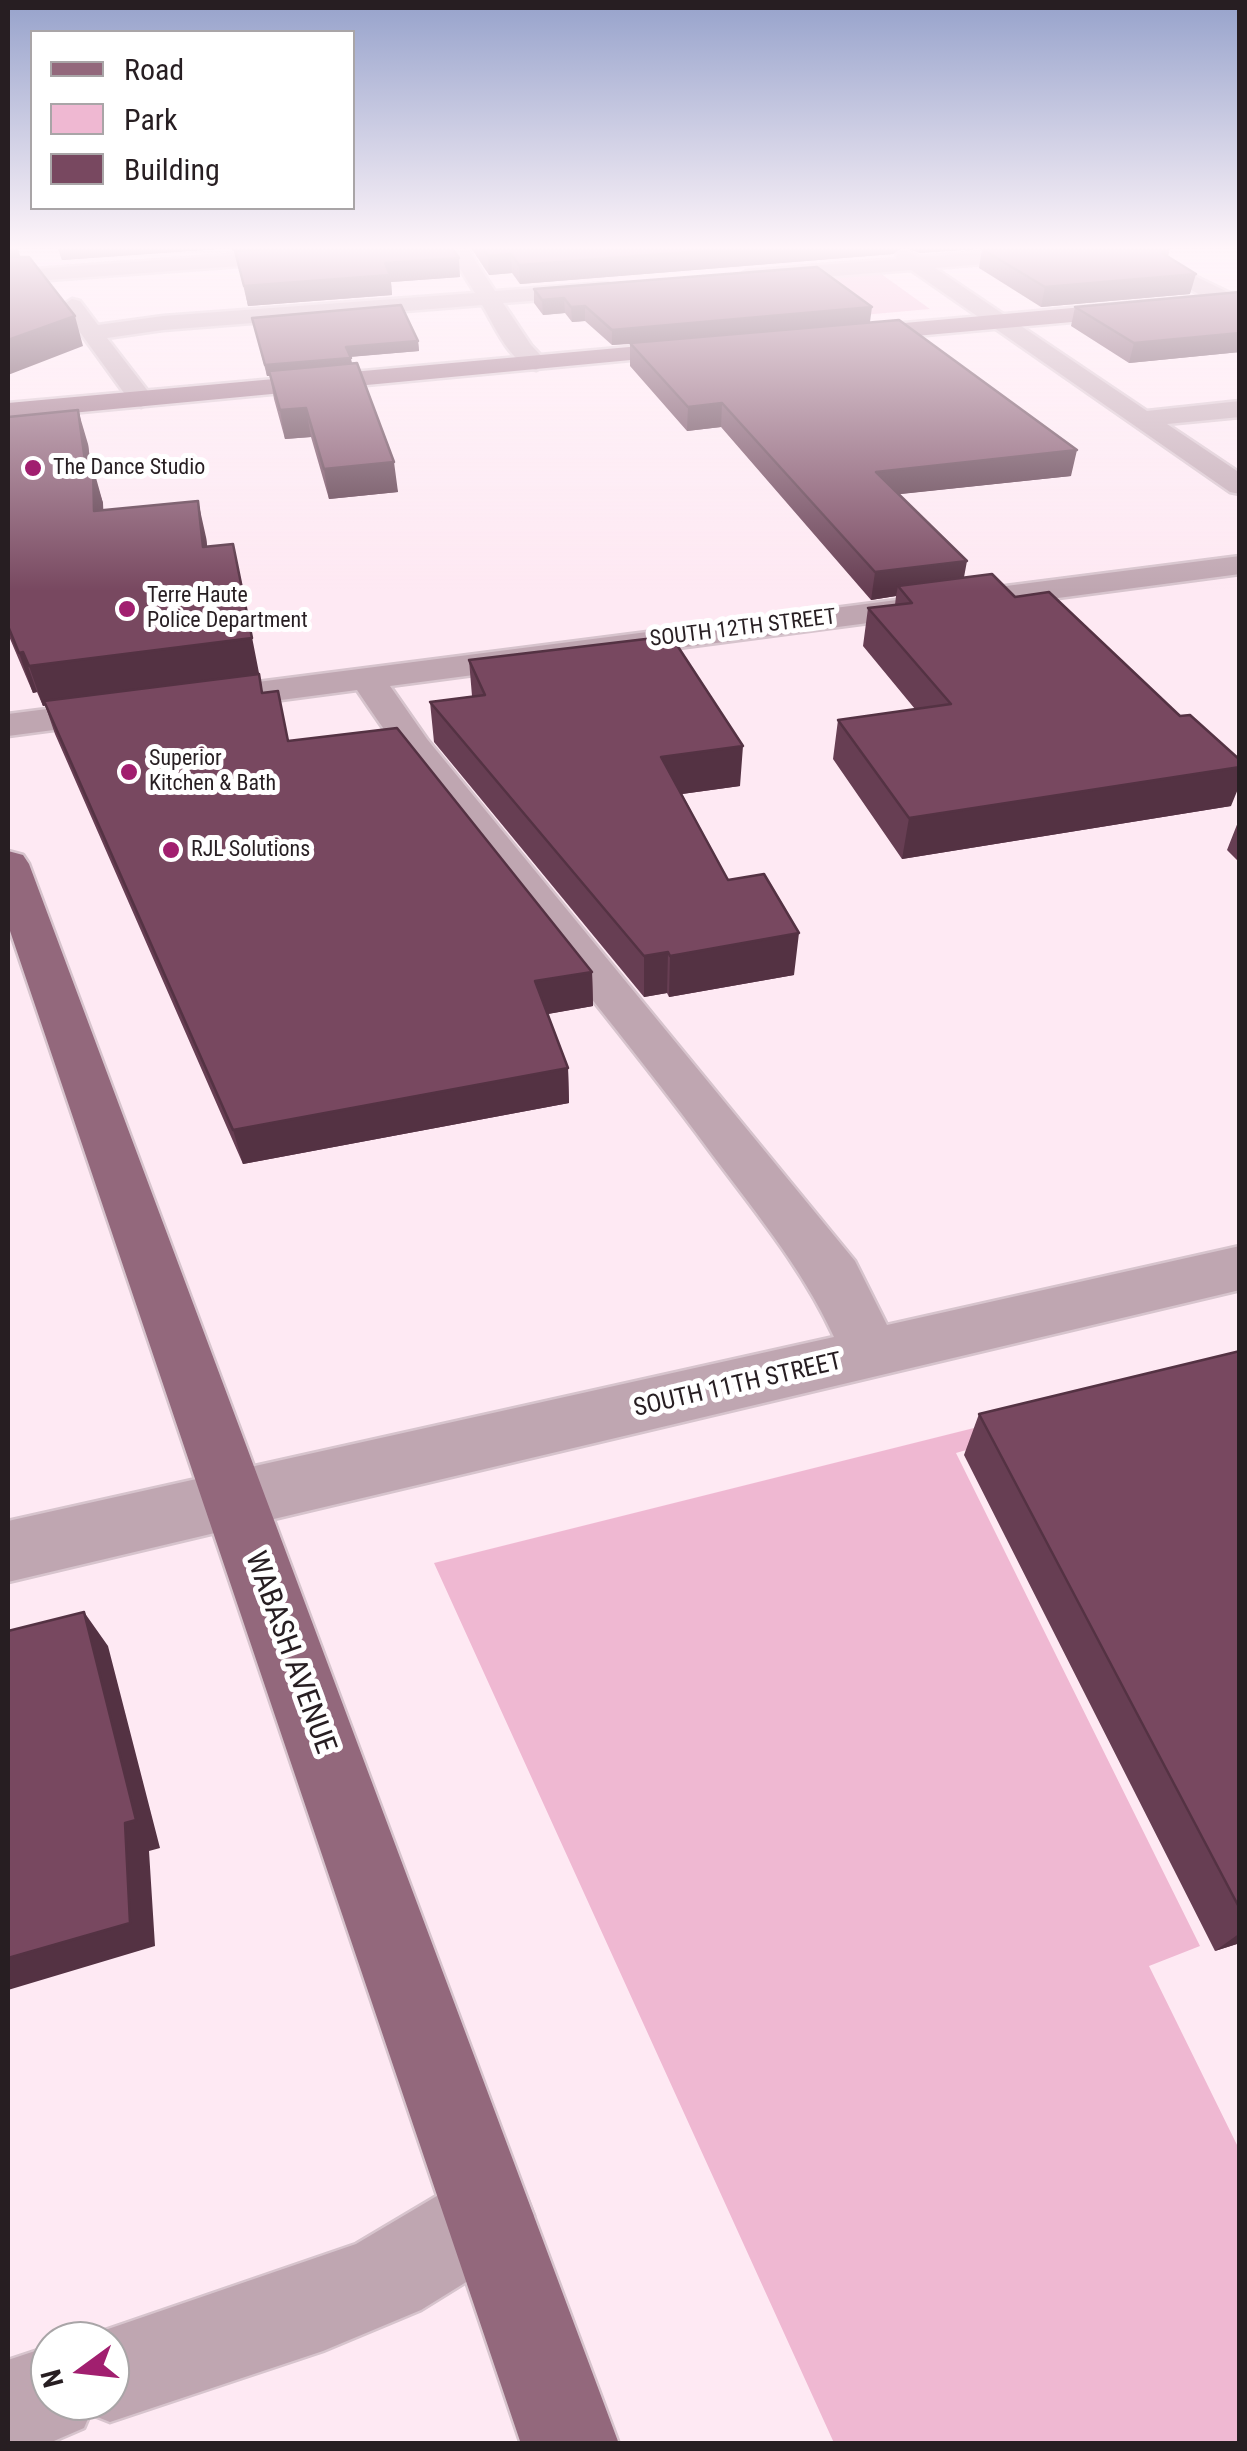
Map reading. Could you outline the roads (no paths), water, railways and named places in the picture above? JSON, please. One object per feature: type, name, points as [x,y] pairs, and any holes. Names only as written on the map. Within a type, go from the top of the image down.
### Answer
[{"type":"main road","points":[[8,411],[543,362]]},
{"type":"main road","name":"WABASH AVENUE","points":[[8,864],[570,2444]]},
{"type":"street","points":[[114,362],[141,399]]},
{"type":"street","points":[[1058,362],[1240,486]]},
{"type":"street","points":[[1142,420],[1240,410]]},
{"type":"street","name":"SOUTH 12TH STREET","points":[[8,725],[1240,564]]},
{"type":"street","points":[[368,679],[414,747],[683,1080],[835,1277],[872,1354]]},
{"type":"street","name":"SOUTH 11TH STREET","points":[[8,1552],[1240,1268]]},
{"type":"street","points":[[130,2367],[388,2277],[489,2216]]},
{"type":"place","name":"The Dance Studio","points":[[33,468]]},
{"type":"place","name":"Terre Haute Police Department","points":[[127,609]]},
{"type":"place","name":"Superior Kitchen & Bath","points":[[129,772]]},
{"type":"place","name":"RJL Solutions","points":[[171,850]]}]
